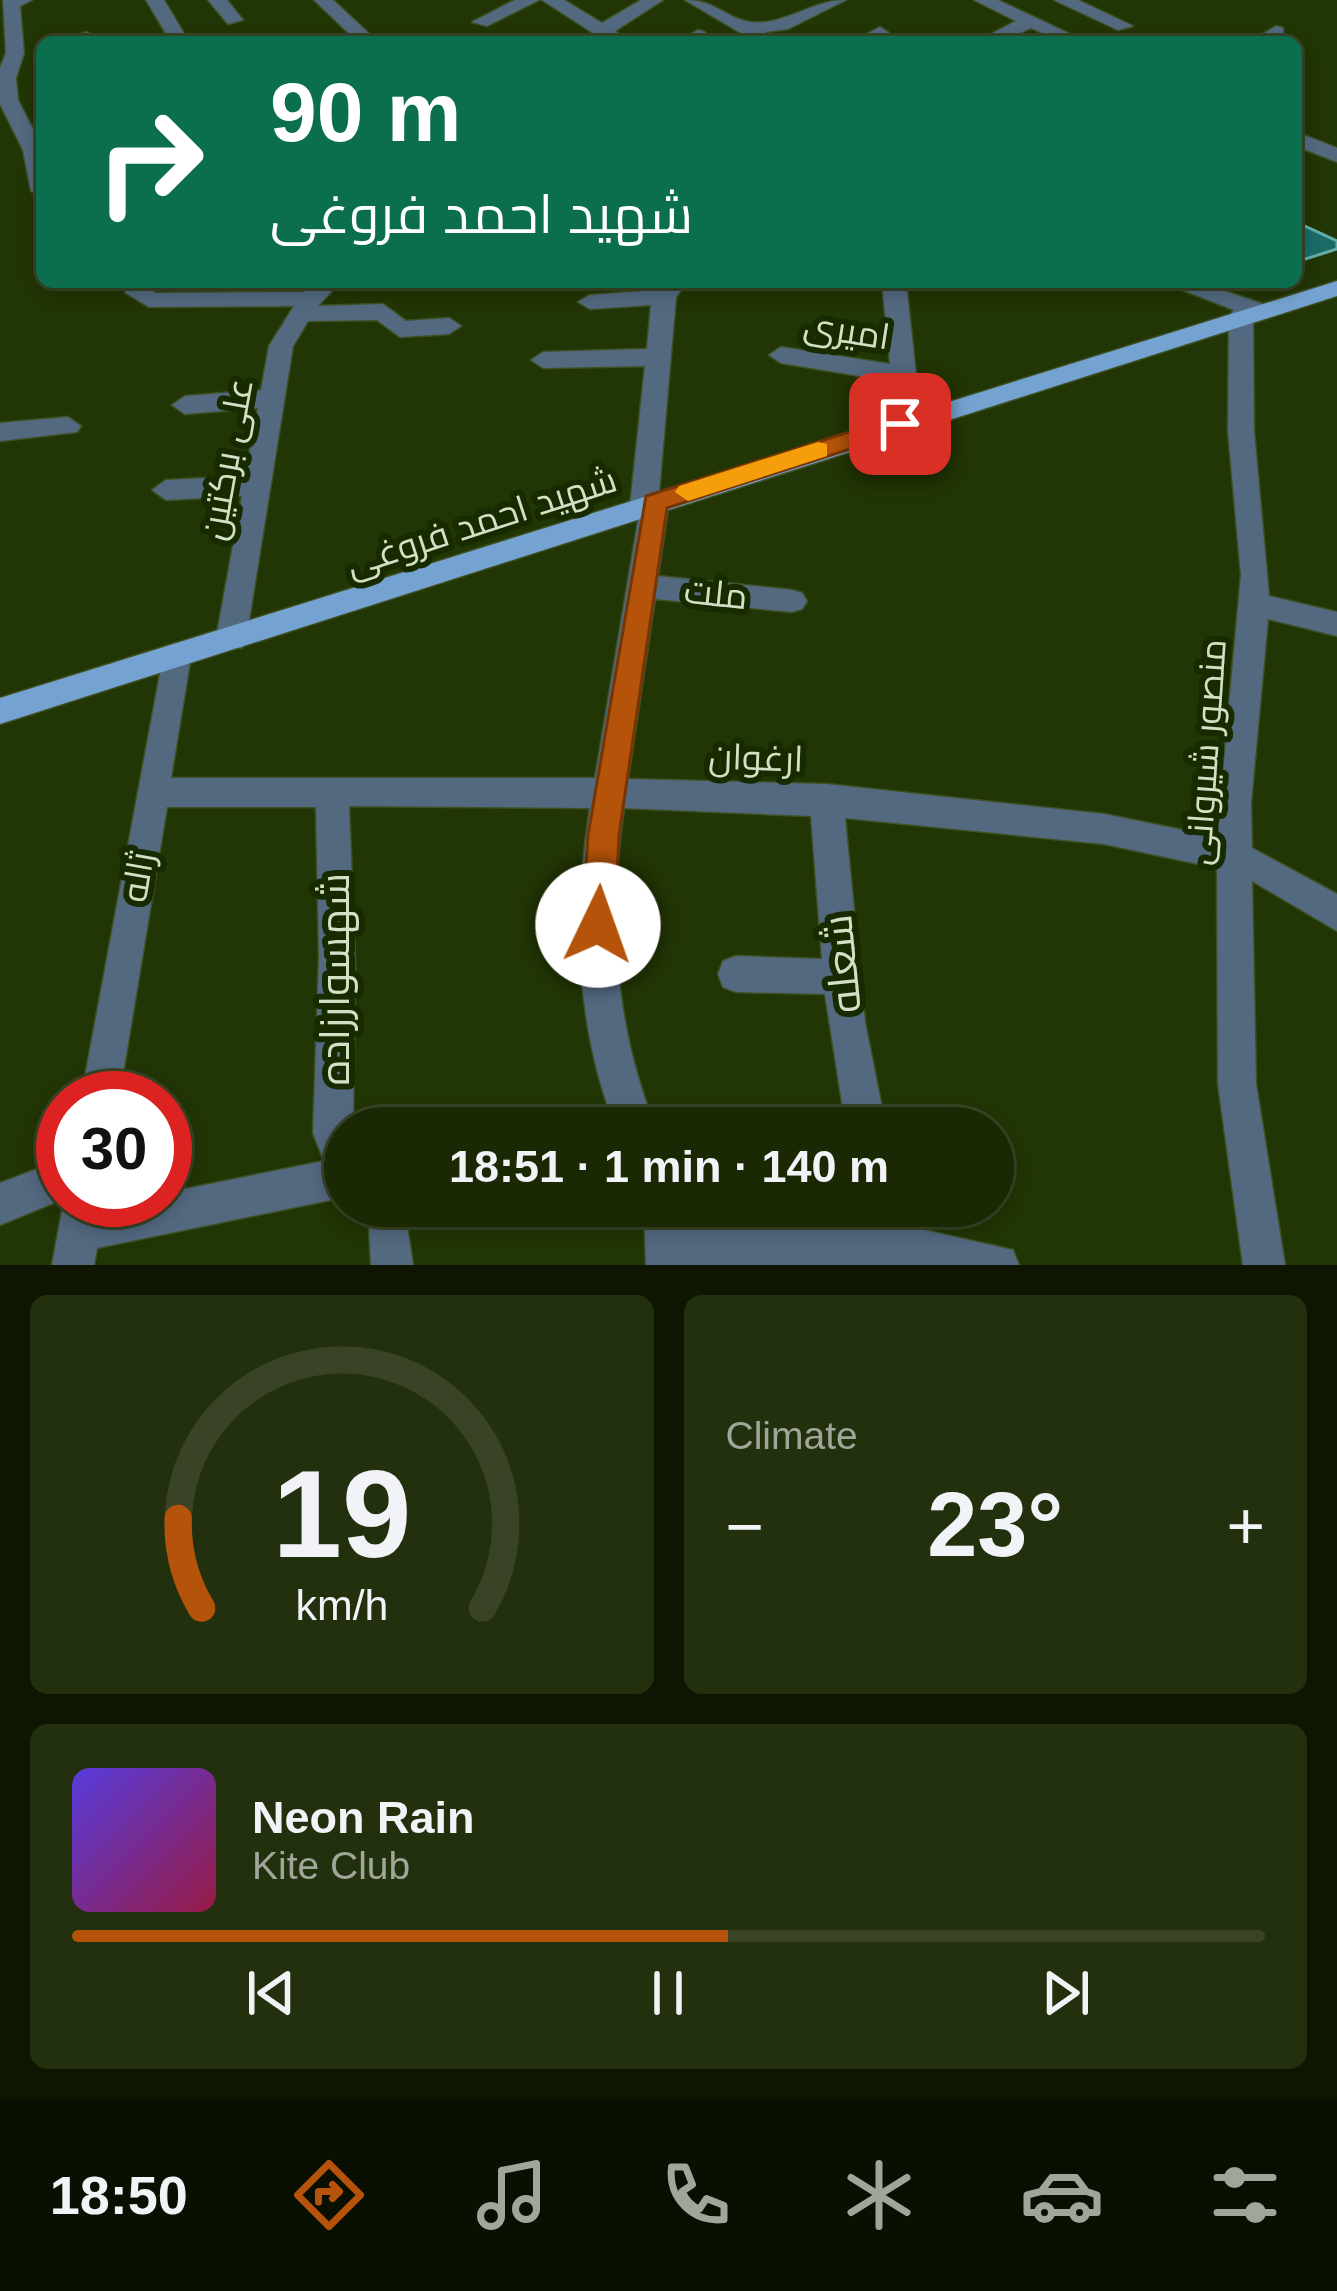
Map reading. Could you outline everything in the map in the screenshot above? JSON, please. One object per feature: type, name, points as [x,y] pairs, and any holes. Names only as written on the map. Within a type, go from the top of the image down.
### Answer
[{"type":"main road","name":"شهید احمد فروغی","points":[[0,711],[1333,286]]},
{"type":"street","points":[[23,0],[11,2],[15,53],[6,78],[7,113],[33,150],[36,164]]},
{"type":"street","points":[[155,0],[176,36]]},
{"type":"street","points":[[218,0],[234,20]]},
{"type":"street","points":[[323,0],[362,36]]},
{"type":"street","points":[[481,22],[530,0]]},
{"type":"street","points":[[602,31],[654,0]]},
{"type":"street","points":[[694,0],[750,26],[761,36]]},
{"type":"street","points":[[750,26],[782,26],[837,0]]},
{"type":"street","points":[[982,0],[1064,36]]},
{"type":"street","points":[[1064,0],[1124,26]]},
{"type":"street","points":[[558,1],[610,36]]},
{"type":"street","points":[[999,36],[1032,22]]},
{"type":"street","points":[[874,36],[880,33]]},
{"type":"street","points":[[15,53],[36,48]]},
{"type":"street","points":[[1302,141],[1337,156]]},
{"type":"street","points":[[134,288],[148,300],[262,291],[383,312],[400,328],[449,326]]},
{"type":"street","points":[[895,288],[903,375],[900,424]]},
{"type":"street","points":[[1189,288],[1250,313]]},
{"type":"street","points":[[590,302],[669,290]]},
{"type":"street","name":"ملت","points":[[628,1107],[596,970],[610,791],[640,586],[669,290]]},
{"type":"street","name":"علی برکتین","points":[[231,639],[281,346],[313,298]]},
{"type":"street","name":"منصور شیروانی","points":[[1250,313],[1241,431],[1253,604],[1251,666],[1234,803],[1237,1084],[1264,1265]]},
{"type":"street","name":"امیری","points":[[781,355],[903,375]]},
{"type":"street","points":[[543,360],[661,357]]},
{"type":"street","points":[[185,405],[274,398]]},
{"type":"street","points":[[0,432],[68,426]]},
{"type":"street","points":[[166,490],[258,485]]},
{"type":"street","name":"ملت","points":[[640,586],[792,601]]},
{"type":"street","points":[[1253,604],[1337,624]]},
{"type":"street","name":"ژاله","points":[[105,1071],[176,656]]},
{"type":"street","name":"ارغوان","points":[[152,793],[610,791],[826,799],[1111,830],[1234,857],[1289,883],[1337,914]]},
{"type":"street","name":"شهسوارزاده","points":[[332,793],[337,958],[334,1107]]},
{"type":"street","name":"شعله","points":[[826,799],[842,977],[863,1107]]},
{"type":"street","points":[[736,974],[842,977]]},
{"type":"street","points":[[78,1232],[324,1181]]},
{"type":"street","points":[[0,1204],[36,1190]]},
{"type":"street","points":[[389,1227],[392,1265]]},
{"type":"street","points":[[666,1237],[865,1227]]},
{"type":"street","points":[[888,1227],[998,1265]]},
{"type":"building","points":[[1302,225],[1337,241],[1337,249],[1302,260]]},
{"type":"slow traffic","points":[[688,492],[818,450]]},
{"type":"route","points":[[598,925],[603,835],[655,502],[900,424]]}]
